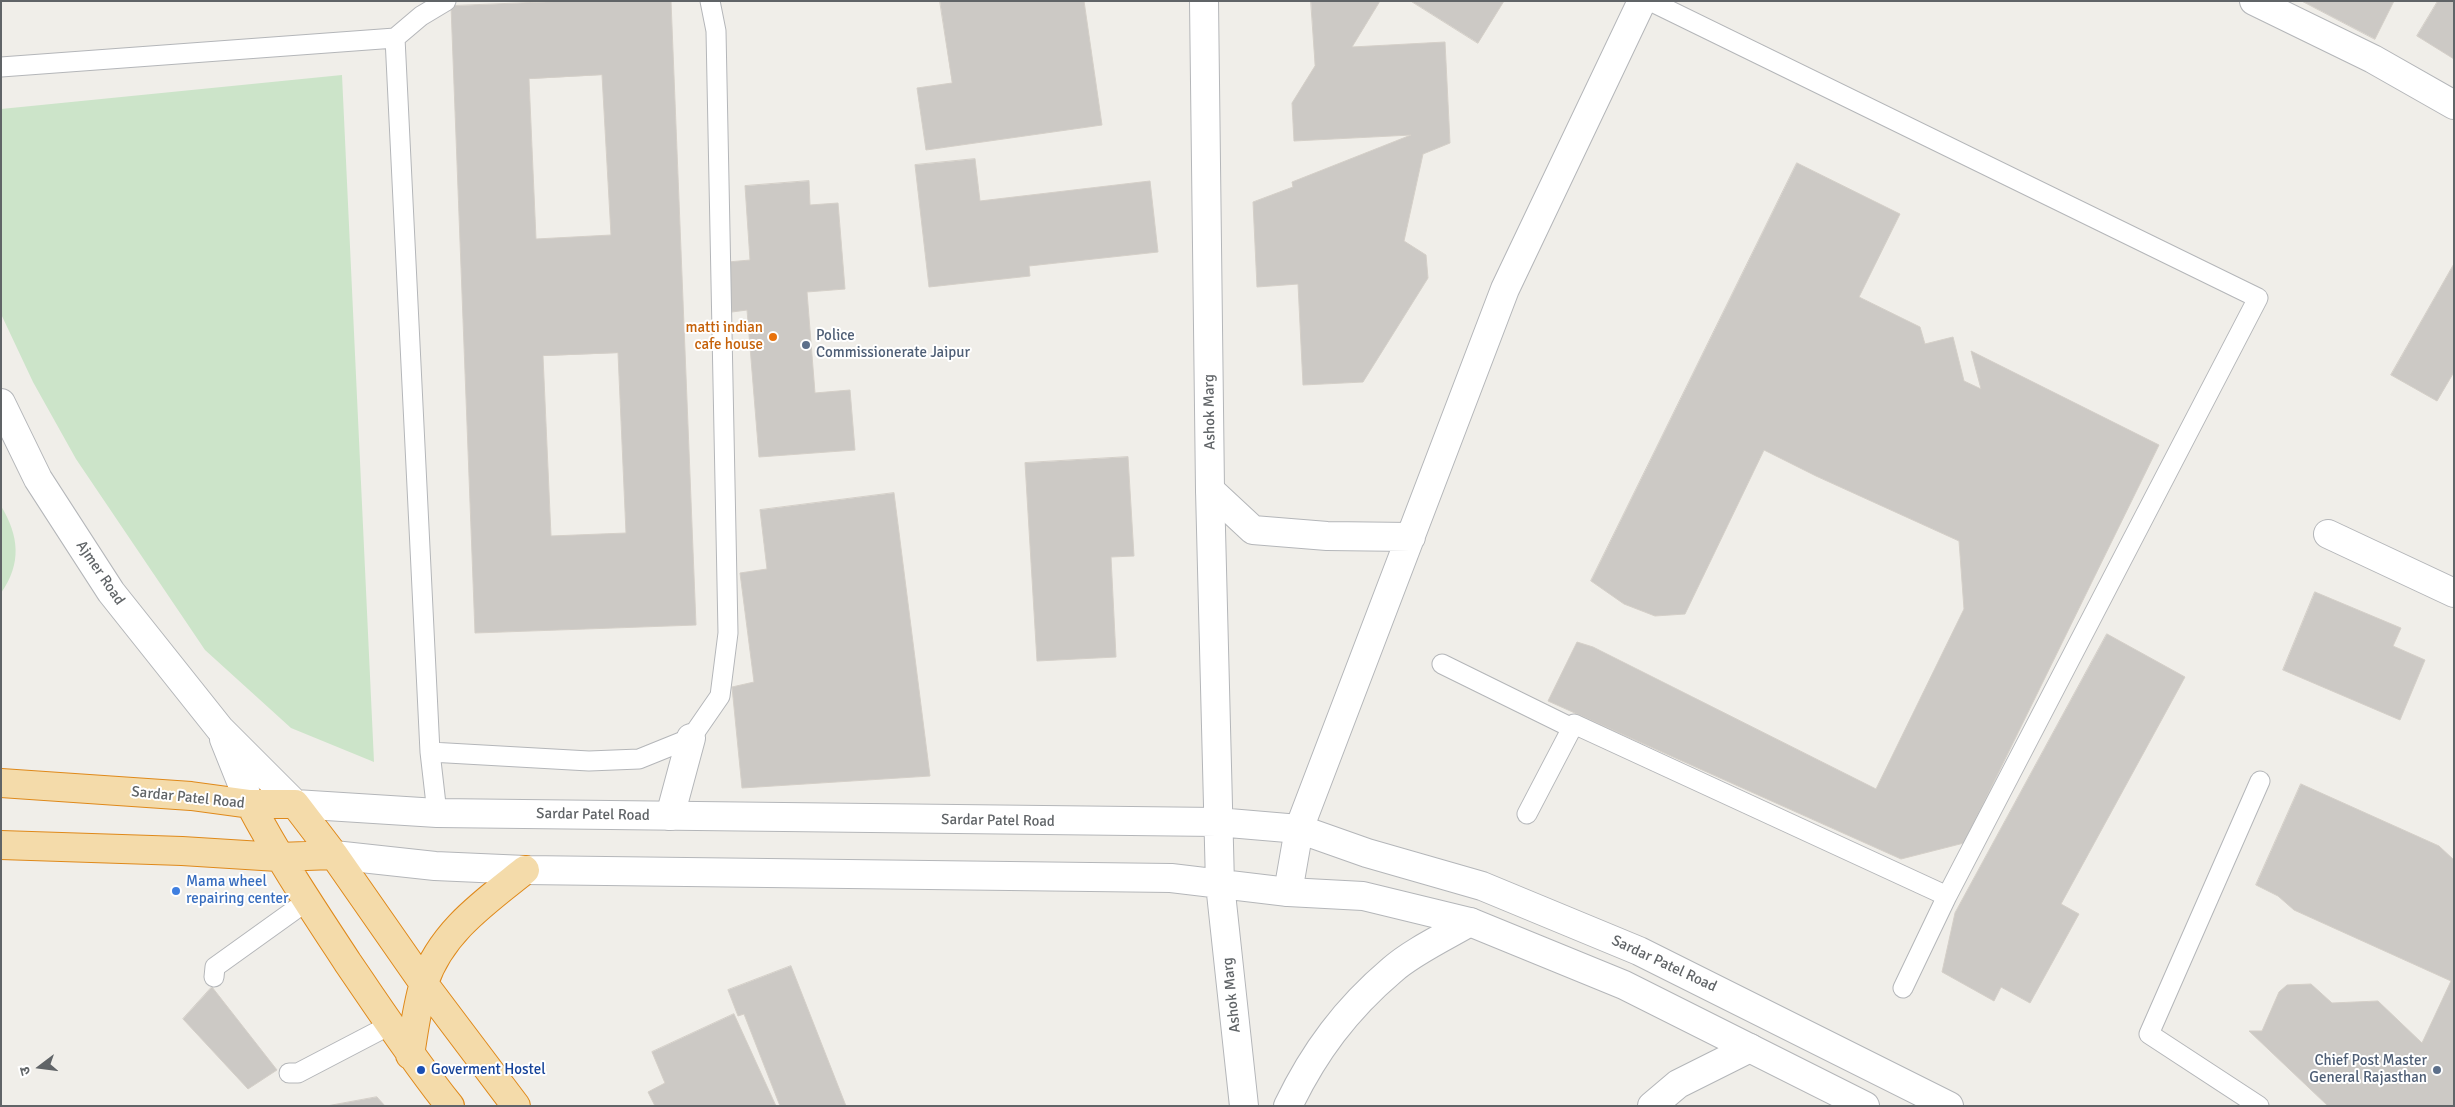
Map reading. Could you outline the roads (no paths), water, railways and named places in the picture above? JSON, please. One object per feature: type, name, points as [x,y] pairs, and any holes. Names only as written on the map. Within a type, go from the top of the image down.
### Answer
[{"type":"highway","name":"Sardar Patel Road","points":[[1,782],[190,796],[250,804],[295,804]]},
{"type":"highway","points":[[250,804],[278,857],[307,901],[410,1055],[450,1106]]},
{"type":"highway","points":[[295,804],[334,855],[424,984],[516,1106]]},
{"type":"highway","points":[[1,845],[182,851],[278,857],[334,855]]},
{"type":"highway","points":[[410,1055],[424,984],[430,970],[466,916],[525,870]]},
{"type":"street","name":"Ashok Marg","points":[[1204,1],[1210,490],[1217,822],[1220,884],[1244,1106]]},
{"type":"street","points":[[1288,892],[1299,829],[1505,289],[1642,1]]},
{"type":"street","points":[[2254,1],[2373,59],[2454,105]]},
{"type":"street","name":"Ajmer Road","points":[[1,403],[38,479],[111,592],[220,729],[295,804]]},
{"type":"street","points":[[1210,490],[1253,530],[1327,536],[1411,537]]},
{"type":"street","points":[[2328,534],[2454,593]]},
{"type":"street","name":"Ajmer Road","points":[[220,729],[250,804]]},
{"type":"street","points":[[670,816],[691,738]]},
{"type":"street","name":"Sardar Patel Road","points":[[295,804],[438,813],[1217,822]]},
{"type":"street","points":[[1217,822],[1299,829]]},
{"type":"street","name":"Sardar Patel Road","points":[[1299,829],[1367,853],[1482,886],[1640,951],[1949,1106]]},
{"type":"street","points":[[334,855],[435,866],[525,870],[1171,878],[1288,892],[1363,896],[1470,922],[1624,985],[1865,1106]]},
{"type":"street","points":[[1288,1106],[1307,1067],[1346,1015],[1393,969],[1470,922]]},
{"type":"street","points":[[1652,1106],[1678,1084],[1750,1048]]},
{"type":"lane","points":[[1,67],[395,38],[421,16],[446,1]]},
{"type":"lane","points":[[430,752],[589,761],[639,760],[691,738],[720,696],[728,633],[716,31],[710,1]]},
{"type":"lane","points":[[1650,1],[2258,298],[1947,896],[1903,988]]},
{"type":"lane","points":[[395,38],[430,752],[438,813]]},
{"type":"lane","points":[[1442,664],[1572,728]]},
{"type":"lane","points":[[1527,814],[1574,724],[1947,896]]},
{"type":"lane","points":[[2259,1106],[2149,1034],[2260,781]]},
{"type":"lane","points":[[214,977],[215,967],[307,901]]},
{"type":"lane","points":[[289,1073],[298,1073],[390,1025]]},
{"type":"place","name":"matti indian cafe house","points":[[773,337]]},
{"type":"place","name":"Police Commissionerate Jaipur","points":[[806,345]]},
{"type":"place","name":"Mama wheel repairing center","points":[[176,891]]},
{"type":"place","name":"Goverment Hostel","points":[[421,1070]]},
{"type":"place","name":"Chief Post Master General Rajasthan","points":[[2437,1070]]}]
